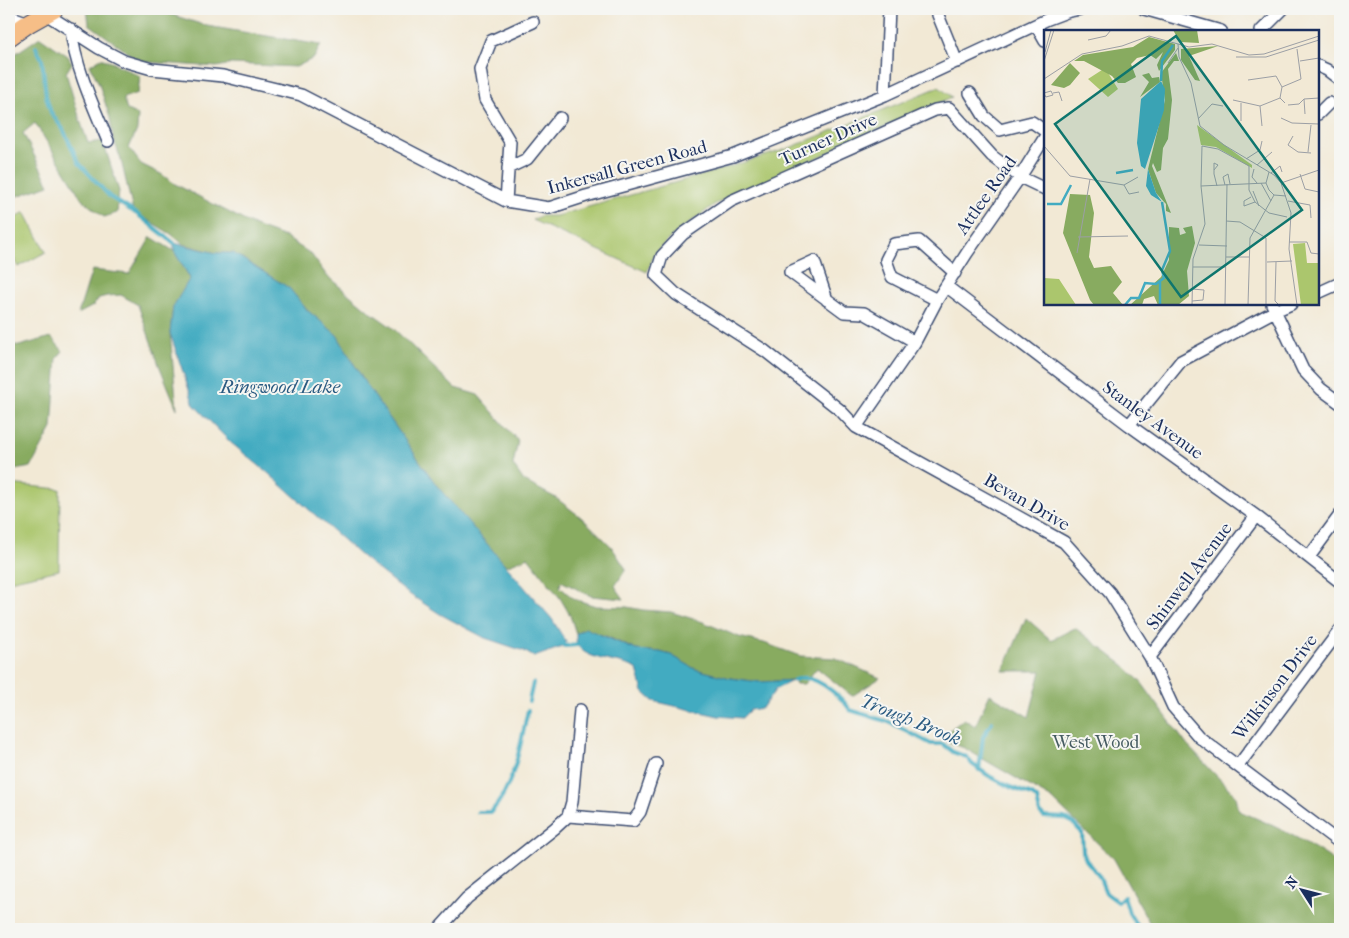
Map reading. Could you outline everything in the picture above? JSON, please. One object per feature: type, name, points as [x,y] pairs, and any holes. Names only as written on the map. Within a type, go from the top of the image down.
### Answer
[{"type":"highway","points":[[9,37],[50,11]]},
{"type":"street","points":[[885,95],[890,9]]},
{"type":"street","points":[[939,9],[938,15],[957,62]]},
{"type":"street","name":"Inkersall Green Road","points":[[50,11],[71,29],[99,48],[133,63],[152,69],[223,76],[301,95],[506,201],[549,208],[733,156],[885,95],[1036,25],[1045,14],[1080,9]]},
{"type":"street","points":[[1144,9],[1216,30]]},
{"type":"street","points":[[1262,30],[1283,9]]},
{"type":"street","points":[[9,16],[29,23]]},
{"type":"street","points":[[506,201],[510,142],[485,100],[480,69],[492,41],[533,22]]},
{"type":"street","points":[[1036,25],[1044,39]]},
{"type":"street","points":[[71,29],[74,52],[108,141]]},
{"type":"street","points":[[1319,66],[1340,80]]},
{"type":"street","points":[[970,92],[984,116],[1000,130],[1032,122],[1044,130]]},
{"type":"street","points":[[1319,113],[1329,103]]},
{"type":"street","name":"Turner Drive","points":[[656,276],[662,256],[682,234],[731,201],[935,110],[949,108],[992,156],[1020,177]]},
{"type":"street","points":[[508,168],[527,159],[560,118]]},
{"type":"street","name":"Attlee Road","points":[[856,427],[915,342],[937,300],[1044,139]]},
{"type":"street","points":[[1020,177],[1044,189]]},
{"type":"street","points":[[937,300],[892,277],[886,260],[894,244],[918,241],[955,273]]},
{"type":"street","name":"Bevan Drive","points":[[656,276],[676,294],[765,351],[840,410],[856,427],[1064,542],[1110,593],[1150,657],[1173,707],[1199,737],[1340,843]]},
{"type":"street","points":[[1319,293],[1340,284]]},
{"type":"street","name":"Stanley Avenue","points":[[946,286],[1129,425],[1256,516],[1340,582]]},
{"type":"street","points":[[827,300],[844,312],[864,313],[915,342]]},
{"type":"street","points":[[1129,425],[1181,361],[1273,307],[1303,370],[1321,389],[1340,403]]},
{"type":"street","points":[[1309,557],[1340,515]]},
{"type":"street","name":"Shinwell Avenue","points":[[1150,657],[1256,516]]},
{"type":"street","name":"Wilkinson Drive","points":[[1238,766],[1340,630]]},
{"type":"street","points":[[439,929],[467,898],[556,828],[568,816],[572,802],[580,710]]},
{"type":"street","points":[[568,816],[633,821],[640,812],[656,764]]},
{"type":"green space","points":[[87,9],[154,9],[207,26],[321,45],[314,58],[296,67],[231,64],[217,67],[146,62],[135,58],[89,24]]},
{"type":"green space","points":[[40,37],[68,56],[72,63],[66,73],[81,123],[88,143],[103,141],[119,191],[117,213],[104,217],[82,200],[35,123],[23,133],[49,185],[9,199],[9,58]]},
{"type":"green space","points":[[101,58],[140,76],[138,93],[123,98],[127,110],[138,115],[137,130],[129,148],[141,164],[255,226],[285,237],[311,254],[327,276],[393,328],[455,388],[478,395],[518,441],[513,465],[524,481],[556,498],[582,518],[611,546],[626,569],[615,586],[624,599],[591,596],[561,581],[560,587],[574,599],[596,606],[671,612],[703,622],[739,637],[764,643],[800,656],[835,658],[880,678],[852,696],[817,668],[804,684],[796,684],[794,680],[760,682],[730,678],[695,669],[671,655],[636,650],[606,636],[580,630],[576,634],[570,615],[560,598],[528,557],[506,566],[437,486],[365,383],[337,335],[307,310],[289,288],[233,253],[216,253],[183,244],[171,234],[133,211],[121,160],[113,137],[110,118],[99,84],[90,65]]},
{"type":"green space","points":[[939,87],[952,97],[715,204],[671,237],[655,253],[647,272],[532,220],[540,216],[556,216],[787,149]]},
{"type":"green space","points":[[25,212],[46,252],[18,267],[9,250],[9,221]]},
{"type":"green space","points":[[151,237],[174,251],[190,278],[173,307],[170,333],[177,409],[138,305],[121,295],[107,296],[99,298],[93,306],[78,314],[92,270],[129,274]]},
{"type":"green space","points":[[51,337],[63,351],[57,358],[52,428],[31,467],[9,471],[9,343],[19,346]]},
{"type":"green space","points":[[9,484],[60,489],[59,570],[9,581]]},
{"type":"green space","name":"West Wood","points":[[1026,618],[1051,640],[1075,628],[1125,666],[1141,682],[1187,745],[1236,796],[1239,811],[1291,835],[1340,865],[1340,929],[1153,929],[1114,859],[1052,799],[964,748],[946,741],[947,732],[964,719],[975,726],[990,694],[1029,717],[1041,671],[1003,671]]},
{"type":"water","name":"Ringwood Lake","points":[[174,243],[216,253],[233,253],[289,288],[307,310],[337,335],[365,383],[437,486],[552,619],[566,642],[565,646],[534,657],[524,651],[485,638],[440,614],[406,592],[361,556],[268,473],[230,442],[194,405],[170,333],[173,307],[190,278],[174,251]]},
{"type":"water","points":[[585,628],[636,650],[671,655],[695,669],[730,678],[760,682],[794,680],[776,689],[762,708],[750,710],[742,718],[718,716],[653,701],[643,692],[637,669],[589,655],[578,646],[576,634]]},
{"type":"waterway","points":[[36,47],[42,59],[46,96],[51,113],[63,129],[79,163],[110,197],[137,214],[174,243]]},
{"type":"waterway","name":"Trough Brook","points":[[565,646],[577,645]]},
{"type":"waterway","name":"Trough Brook","points":[[794,680],[802,678],[812,679],[837,695],[850,710],[889,722],[931,744],[943,744],[953,752],[967,757],[972,764],[989,776],[1010,787],[1032,795],[1037,799],[1040,813],[1044,817],[1064,818],[1072,822],[1082,833],[1083,852],[1086,860],[1099,876],[1106,893],[1118,902],[1124,896],[1129,913],[1139,929]]},
{"type":"waterway","points":[[529,701],[533,683]]},
{"type":"waterway","points":[[478,812],[491,812],[506,790],[516,764],[528,710]]},
{"type":"waterway","points":[[979,770],[983,737],[992,722]]}]
